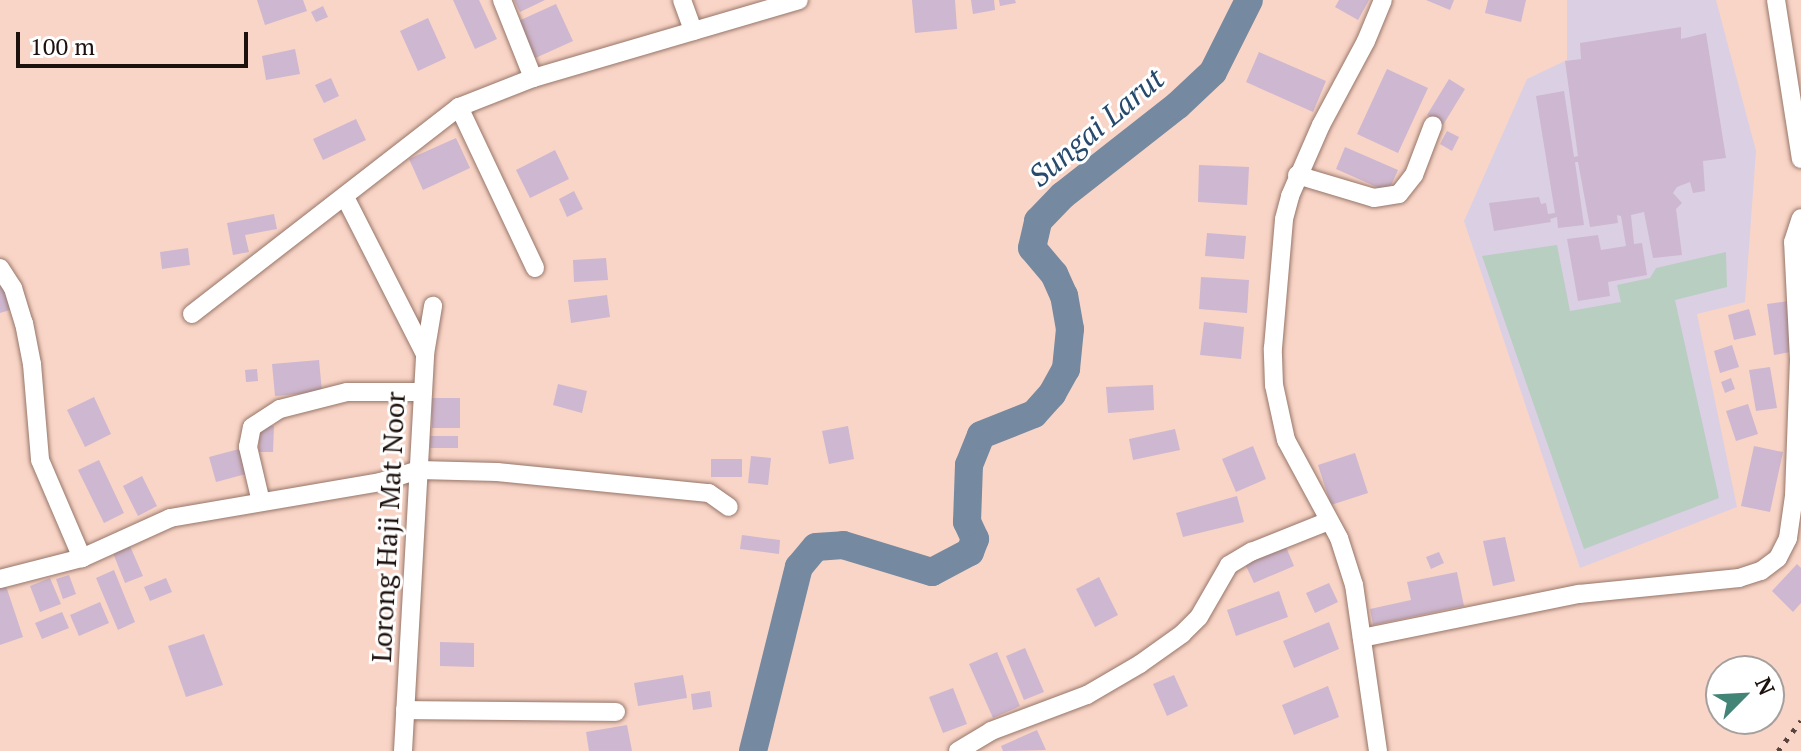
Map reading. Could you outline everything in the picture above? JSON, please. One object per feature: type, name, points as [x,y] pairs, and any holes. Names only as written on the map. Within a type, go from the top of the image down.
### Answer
[{"type":"street","points":[[502,0],[533,78]]},
{"type":"street","points":[[682,0],[693,31]]},
{"type":"street","points":[[192,314],[345,197],[388,159],[459,107],[533,78],[799,0]]},
{"type":"street","points":[[1378,751],[1351,572],[1329,521],[1286,440],[1274,385],[1273,348],[1284,219],[1297,175],[1366,41],[1383,0]]},
{"type":"street","points":[[1776,0],[1801,159]]},
{"type":"street","points":[[459,107],[535,268]]},
{"type":"street","points":[[1297,175],[1374,198],[1399,194],[1414,175],[1433,125]]},
{"type":"street","points":[[345,197],[425,354]]},
{"type":"street","points":[[1362,638],[1579,594],[1739,578],[1761,571],[1778,558],[1788,538],[1798,431],[1799,359],[1793,260],[1799,228]]},
{"type":"street","points":[[0,268],[13,288],[24,323],[32,364],[40,460],[82,558]]},
{"type":"street","name":"Lorong Haji Mat Noor","points":[[403,751],[425,354],[433,306]]},
{"type":"street","points":[[261,502],[248,447],[252,427],[280,409],[347,392],[423,392]]},
{"type":"street","points":[[0,579],[82,558],[170,518],[380,482],[419,470],[497,472],[709,493],[729,507]]},
{"type":"street","points":[[958,751],[991,731],[1087,695],[1140,664],[1182,634],[1199,617],[1229,565],[1251,552],[1329,521]]},
{"type":"street","points":[[405,710],[616,712]]},
{"type":"shaded area","points":[[1567,0],[1716,0],[1756,151],[1745,302],[1697,314],[1737,507],[1580,568],[1464,221],[1527,79],[1567,60]]},
{"type":"green space","points":[[1557,245],[1570,311],[1621,302],[1617,285],[1650,278],[1656,268],[1726,252],[1727,287],[1675,300],[1719,498],[1584,549],[1482,256]]},
{"type":"building","points":[[257,0],[303,0],[307,11],[265,25]]},
{"type":"building","points":[[453,0],[479,0],[497,39],[475,49]]},
{"type":"building","points":[[514,0],[545,0],[520,12]]},
{"type":"building","points":[[912,0],[955,0],[957,29],[915,33]]},
{"type":"building","points":[[971,0],[994,0],[995,10],[973,14]]},
{"type":"building","points":[[999,0],[1015,0],[1016,3],[1000,6]]},
{"type":"building","points":[[1339,0],[1369,0],[1358,20],[1335,7]]},
{"type":"building","points":[[1426,0],[1454,0],[1450,10]]},
{"type":"building","points":[[1488,0],[1526,0],[1521,22],[1485,13]]},
{"type":"building","points":[[556,4],[573,41],[531,60],[514,23]]},
{"type":"building","points":[[323,6],[328,17],[316,22],[311,12]]},
{"type":"building","points":[[428,18],[446,58],[418,71],[400,31]]},
{"type":"building","points":[[1681,27],[1681,39],[1706,33],[1726,158],[1703,161],[1705,191],[1693,193],[1690,182],[1677,187],[1673,193],[1682,203],[1676,209],[1682,255],[1653,258],[1644,212],[1631,215],[1634,244],[1642,243],[1647,275],[1608,282],[1610,296],[1578,301],[1567,239],[1598,235],[1601,250],[1626,246],[1621,216],[1617,215],[1618,223],[1590,227],[1578,162],[1575,162],[1584,225],[1558,228],[1557,217],[1550,219],[1551,222],[1494,231],[1489,203],[1539,197],[1541,204],[1546,203],[1548,214],[1555,213],[1536,96],[1564,91],[1574,157],[1578,156],[1565,61],[1581,59],[1580,43]]},
{"type":"building","points":[[295,49],[300,74],[266,80],[262,56]]},
{"type":"building","points":[[1259,52],[1326,81],[1313,112],[1246,82]]},
{"type":"building","points":[[1387,69],[1428,88],[1398,153],[1357,134]]},
{"type":"building","points":[[331,78],[339,96],[324,103],[315,85]]},
{"type":"building","points":[[1449,79],[1465,89],[1443,125],[1427,115]]},
{"type":"building","points":[[356,119],[366,140],[323,160],[313,139]]},
{"type":"building","points":[[1447,131],[1459,137],[1452,151],[1440,144]]},
{"type":"building","points":[[456,138],[470,168],[423,190],[409,159]]},
{"type":"building","points":[[1345,147],[1398,170],[1388,192],[1336,169]]},
{"type":"building","points":[[555,150],[569,179],[530,198],[516,170]]},
{"type":"building","points":[[1199,165],[1249,167],[1247,205],[1198,202]]},
{"type":"building","points":[[574,191],[583,209],[567,217],[559,199]]},
{"type":"building","points":[[274,214],[277,229],[245,235],[249,252],[233,255],[227,223]]},
{"type":"building","points":[[1207,233],[1246,236],[1244,259],[1205,256]]},
{"type":"building","points":[[188,248],[190,265],[162,269],[160,252]]},
{"type":"building","points":[[606,258],[608,280],[574,282],[573,260]]},
{"type":"building","points":[[1201,277],[1249,280],[1247,313],[1199,309]]},
{"type":"building","points":[[4,284],[10,310],[0,313],[0,285]]},
{"type":"building","points":[[607,295],[610,317],[571,323],[568,300]]},
{"type":"building","points":[[1789,301],[1796,351],[1774,355],[1767,304]]},
{"type":"building","points":[[1749,309],[1756,335],[1734,340],[1728,315]]},
{"type":"building","points":[[1204,322],[1244,327],[1241,359],[1200,355]]},
{"type":"building","points":[[1732,345],[1739,367],[1720,373],[1714,351]]},
{"type":"building","points":[[319,360],[322,392],[275,396],[272,364]]},
{"type":"building","points":[[1770,367],[1777,408],[1756,411],[1749,370]]},
{"type":"building","points":[[257,369],[258,381],[246,382],[245,370]]},
{"type":"building","points":[[1731,378],[1735,389],[1725,393],[1721,382]]},
{"type":"building","points":[[558,384],[587,391],[582,413],[553,405]]},
{"type":"building","points":[[1153,385],[1154,410],[1108,413],[1106,387]]},
{"type":"building","points":[[94,397],[111,434],[85,447],[67,410]]},
{"type":"building","points":[[432,398],[460,398],[460,428],[432,428]]},
{"type":"building","points":[[1748,404],[1758,434],[1736,441],[1726,411]]},
{"type":"building","points":[[259,426],[274,426],[273,452],[259,452]]},
{"type":"building","points":[[848,426],[854,459],[829,464],[822,431]]},
{"type":"building","points":[[1175,429],[1180,450],[1133,460],[1129,439]]},
{"type":"building","points":[[430,436],[458,436],[458,448],[430,448]]},
{"type":"building","points":[[1253,446],[1266,479],[1236,492],[1222,459]]},
{"type":"building","points":[[1754,446],[1783,452],[1770,512],[1741,506]]},
{"type":"building","points":[[239,449],[246,474],[216,482],[209,457]]},
{"type":"building","points":[[1355,453],[1368,493],[1331,505],[1318,465]]},
{"type":"building","points":[[751,456],[771,458],[768,485],[748,483]]},
{"type":"building","points":[[711,459],[742,459],[742,477],[711,477]]},
{"type":"building","points":[[99,460],[124,513],[104,523],[78,470]]},
{"type":"building","points":[[142,476],[157,506],[138,516],[123,486]]},
{"type":"building","points":[[1237,496],[1244,522],[1183,537],[1176,513]]},
{"type":"building","points":[[742,535],[780,540],[779,554],[740,549]]},
{"type":"building","points":[[1505,537],[1515,581],[1493,586],[1483,541]]},
{"type":"building","points":[[130,546],[143,576],[125,583],[113,553]]},
{"type":"building","points":[[1286,547],[1294,566],[1254,583],[1245,564]]},
{"type":"building","points":[[1439,552],[1444,563],[1431,569],[1426,557]]},
{"type":"building","points":[[1797,564],[1801,568],[1801,603],[1793,612],[1772,591]]},
{"type":"building","points":[[114,570],[135,622],[118,630],[96,578]]},
{"type":"building","points":[[1457,572],[1464,606],[1373,625],[1370,609],[1411,600],[1407,582]]},
{"type":"building","points":[[69,575],[76,594],[63,599],[56,579]]},
{"type":"building","points":[[1099,577],[1118,615],[1095,627],[1076,589]]},
{"type":"building","points":[[50,578],[61,604],[40,612],[30,586]]},
{"type":"building","points":[[166,578],[172,592],[150,601],[144,587]]},
{"type":"building","points":[[1329,583],[1338,602],[1315,613],[1306,593]]},
{"type":"building","points":[[6,586],[23,637],[0,645],[0,588]]},
{"type":"building","points":[[1279,591],[1288,617],[1236,636],[1227,610]]},
{"type":"building","points":[[100,602],[109,623],[79,636],[70,615]]},
{"type":"building","points":[[62,612],[69,628],[42,639],[35,623]]},
{"type":"building","points":[[1329,622],[1339,649],[1294,668],[1283,641]]},
{"type":"building","points":[[204,634],[223,685],[186,697],[168,646]]},
{"type":"building","points":[[440,642],[474,643],[474,667],[440,666]]},
{"type":"building","points":[[1025,648],[1044,692],[1024,700],[1006,656]]},
{"type":"building","points":[[997,652],[1020,706],[993,718],[969,664]]},
{"type":"building","points":[[683,675],[687,698],[638,706],[634,683]]},
{"type":"building","points":[[1174,675],[1188,706],[1167,716],[1153,684]]},
{"type":"building","points":[[1328,686],[1339,717],[1294,735],[1282,705]]},
{"type":"building","points":[[953,688],[967,724],[943,733],[929,697]]},
{"type":"building","points":[[710,691],[712,707],[693,710],[691,694]]},
{"type":"building","points":[[627,725],[632,751],[589,751],[586,732]]},
{"type":"building","points":[[1037,730],[1046,750],[1003,751],[1001,746]]},
{"type":"waterway","name":"Sungai Larut","points":[[753,751],[799,567],[816,547],[843,545],[932,572],[970,552],[975,539],[967,522],[969,465],[981,435],[1034,414],[1052,394],[1066,369],[1070,329],[1064,296],[1054,274],[1032,248],[1038,221],[1062,196],[1178,105],[1213,72],[1249,0]]},
{"type":"railway","points":[[1778,751],[1801,721]]}]
